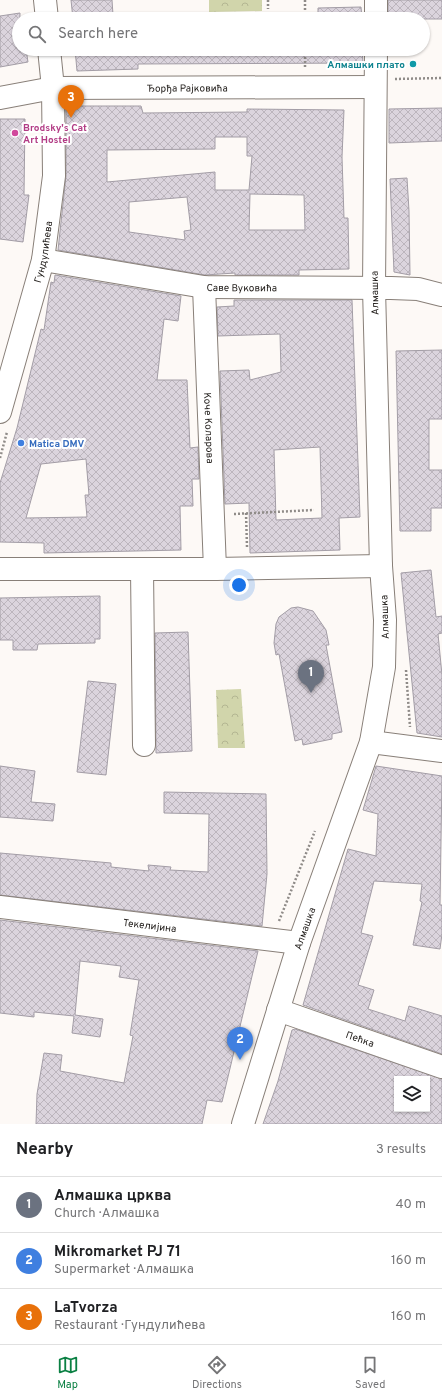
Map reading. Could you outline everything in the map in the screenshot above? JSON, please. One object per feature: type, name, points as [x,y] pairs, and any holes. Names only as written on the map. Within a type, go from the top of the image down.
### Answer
[{"type":"street","points":[[45,0],[46,12]]},
{"type":"street","points":[[376,0],[376,12]]},
{"type":"street","name":"Гундулићева","points":[[0,412],[43,260],[54,176],[53,88],[50,56]]},
{"type":"street","name":"Алмашка","points":[[243,1124],[299,943],[371,742],[384,667],[385,620],[381,566],[374,288],[383,83],[377,56]]},
{"type":"street","name":"Ђорђа Рајковића","points":[[0,98],[53,88],[383,83]]},
{"type":"street","name":"Саве Вуковића","points":[[43,260],[204,287],[418,289],[442,295]]},
{"type":"street","name":"Коче Коларова","points":[[204,287],[215,569]]},
{"type":"street","points":[[0,569],[215,569],[381,566]]},
{"type":"street","points":[[142,569],[144,745]]},
{"type":"street","points":[[371,742],[442,752]]},
{"type":"street","name":"Текелијина","points":[[0,907],[299,943]]},
{"type":"street","name":"Пећка","points":[[278,1010],[442,1067]]},
{"type":"path","points":[[268,0],[268,10]]},
{"type":"path","points":[[305,0],[305,12]]},
{"type":"path","points":[[383,83],[442,78]]},
{"type":"path","points":[[213,514],[314,510]]},
{"type":"path","points":[[274,940],[276,928],[310,838],[318,825]]},
{"type":"green space","points":[[209,0],[262,0],[262,11],[209,12]]},
{"type":"green space","points":[[241,689],[245,748],[218,748],[216,690]]},
{"type":"building","points":[[71,0],[112,0],[113,12],[72,12]]},
{"type":"building","points":[[388,0],[442,0],[442,19],[430,19],[430,12],[388,12]]},
{"type":"building","points":[[361,7],[361,12],[318,12],[318,8]]},
{"type":"building","points":[[12,14],[12,56],[27,56],[28,62],[0,67],[0,16]]},
{"type":"building","points":[[76,56],[362,56],[363,63],[138,64],[138,69],[77,71]]},
{"type":"building","points":[[66,106],[141,106],[143,113],[247,112],[247,109],[344,110],[342,157],[344,218],[348,218],[349,269],[299,270],[299,275],[235,275],[235,273],[205,275],[58,250],[66,176]],"holes":[[[215,137],[247,137],[247,156],[252,156],[249,190],[215,190],[215,172],[107,182],[107,150],[215,149]],[[250,194],[304,195],[305,230],[249,230]],[[187,197],[191,230],[184,231],[185,240],[129,232],[129,202]]]},
{"type":"building","points":[[442,108],[442,141],[389,143],[389,109]]},
{"type":"building","points":[[0,119],[25,119],[24,195],[29,195],[23,242],[0,239]]},
{"type":"building","points":[[407,178],[410,275],[394,272],[390,179]]},
{"type":"building","points":[[55,275],[181,296],[178,321],[164,319],[157,380],[187,380],[190,448],[198,447],[199,479],[192,479],[193,506],[180,506],[181,550],[44,553],[44,543],[0,542],[0,483],[17,428],[41,329],[44,330],[51,282],[54,283]],"holes":[[[86,459],[89,495],[85,495],[87,517],[26,518],[41,464]]]},
{"type":"building","points":[[234,300],[352,300],[360,517],[339,518],[340,550],[250,553],[249,503],[225,504],[220,371],[249,370],[250,380],[281,372],[280,334],[218,336],[217,307],[234,306]],"holes":[[[320,447],[322,518],[276,520],[274,450]]]},
{"type":"building","points":[[442,350],[442,419],[429,419],[429,470],[442,470],[442,508],[431,508],[431,531],[400,531],[396,351]]},
{"type":"building","points":[[431,570],[436,617],[442,616],[442,633],[438,634],[442,675],[442,737],[417,733],[401,573]]},
{"type":"building","points":[[100,596],[100,639],[95,639],[95,643],[38,644],[37,650],[13,650],[13,640],[0,640],[0,598]]},
{"type":"building","points":[[298,607],[313,611],[326,630],[329,645],[326,645],[342,732],[332,734],[332,739],[303,745],[302,739],[295,741],[279,654],[276,655],[274,643],[276,624],[279,617],[291,608]]},
{"type":"building","points":[[188,632],[192,751],[156,753],[155,633]]},
{"type":"building","points":[[88,681],[116,684],[106,775],[77,772]]},
{"type":"building","points":[[0,766],[35,771],[31,802],[55,804],[53,821],[0,817]]},
{"type":"building","points":[[376,766],[442,776],[440,905],[442,905],[442,934],[440,949],[413,945],[422,902],[420,901],[422,884],[374,881],[361,933],[373,936],[358,985],[374,990],[368,1009],[405,1021],[409,1006],[442,1016],[442,1054],[303,1005],[348,849],[376,856],[378,814],[363,810]]},
{"type":"building","points":[[164,792],[266,794],[267,874],[262,926],[0,895],[0,853],[111,863],[111,867],[149,871],[148,865],[171,867],[170,870],[208,872],[209,814],[164,813]]},
{"type":"building","points":[[0,920],[258,951],[222,1102],[207,1100],[202,1124],[36,1124],[37,1094],[44,1053],[62,1055],[60,1071],[124,1083],[133,1036],[130,1035],[139,980],[119,977],[121,966],[80,961],[75,1015],[103,1019],[100,1037],[72,1033],[74,1016],[34,1012],[34,1017],[0,1013]]},
{"type":"building","points":[[295,1029],[442,1079],[442,1124],[263,1124],[278,1081],[292,1030]]},
{"type":"place","name":"Алмашки плато","points":[[413,64]]},
{"type":"place","name":"LaTvorza","points":[[71,118]]},
{"type":"place","name":"Brodsky's Cat Art Hostel","points":[[15,133]]},
{"type":"place","name":"Matica DMV","points":[[21,443]]},
{"type":"place","name":"Алмашка црква","points":[[311,693]]},
{"type":"place","name":"Mikromarket PJ 71","points":[[240,1060]]}]
